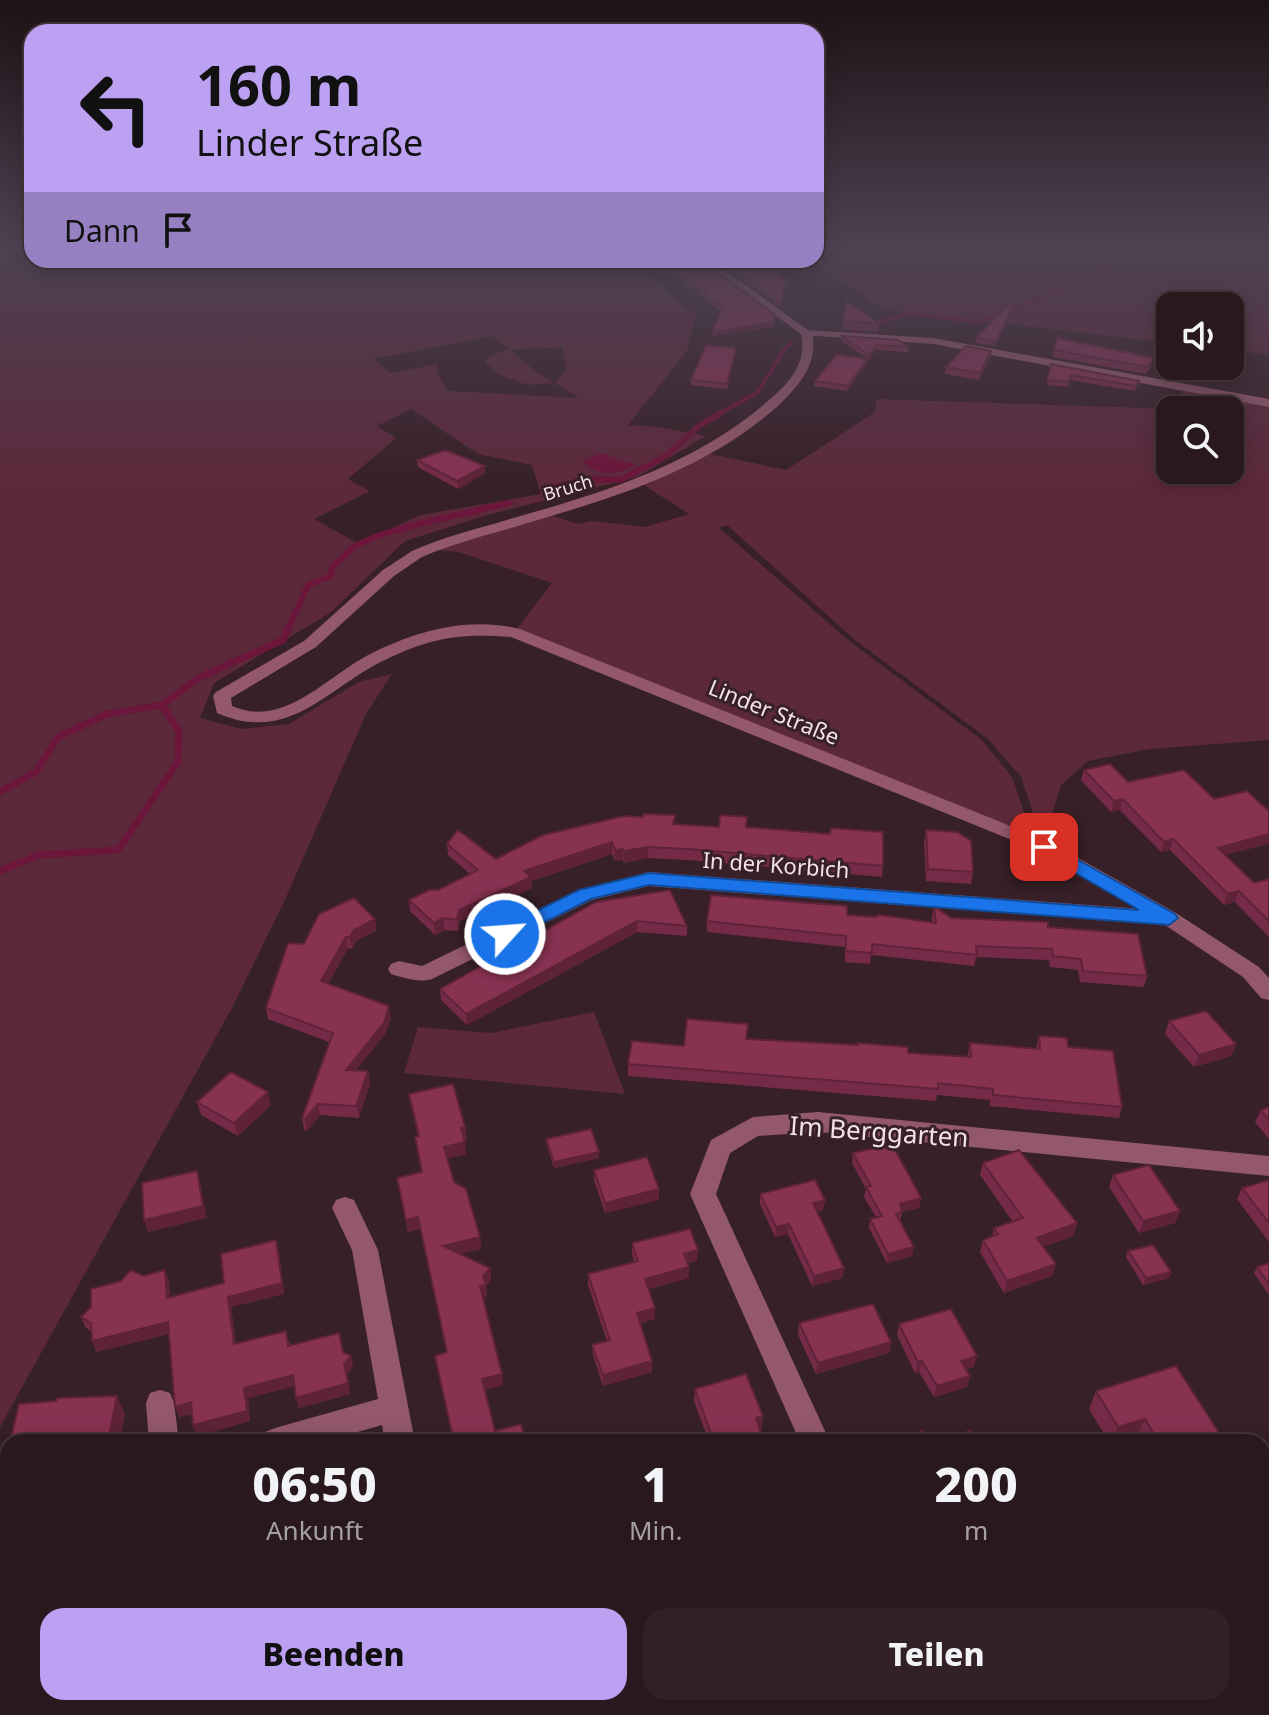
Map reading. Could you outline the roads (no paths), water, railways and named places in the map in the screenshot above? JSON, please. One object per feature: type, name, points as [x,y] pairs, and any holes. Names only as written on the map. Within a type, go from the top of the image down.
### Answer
[{"type":"street","points":[[795,325],[806,333],[933,341],[1269,403]]},
{"type":"street","name":"Bruch","points":[[237,718],[223,709],[222,696],[235,685],[310,644],[416,555],[658,477],[711,448],[766,412],[791,386],[806,362],[811,346],[806,333]]},
{"type":"street","name":"Linder Straße","points":[[237,718],[280,715],[308,702],[369,661],[431,635],[469,629],[514,632],[1041,845],[1169,918],[1251,972],[1269,992]]},
{"type":"street","name":"In der Korbich","points":[[399,969],[424,974],[585,895],[649,879],[1169,918]]},
{"type":"street","name":"Im Berggarten","points":[[811,1434],[703,1194],[720,1147],[753,1127],[818,1122],[1269,1166]]},
{"type":"street","points":[[345,1208],[365,1250],[398,1434]]},
{"type":"street","points":[[160,1403],[163,1434]]},
{"type":"street","points":[[303,1434],[393,1408]]},
{"type":"waterway","points":[[855,331],[872,325]]},
{"type":"waterway","points":[[717,415],[758,392],[786,347],[792,343]]},
{"type":"waterway","points":[[555,487],[592,479],[620,480],[666,456],[700,425],[721,413]]},
{"type":"waterway","points":[[287,631],[308,585],[331,576],[332,567],[355,546],[414,525],[509,503]]},
{"type":"waterway","points":[[162,705],[200,677],[283,640],[288,629]]},
{"type":"waterway","points":[[0,792],[36,772],[58,737],[107,714],[162,705]]},
{"type":"waterway","points":[[0,871],[38,855],[118,850],[178,762],[179,731],[162,705]]}]
